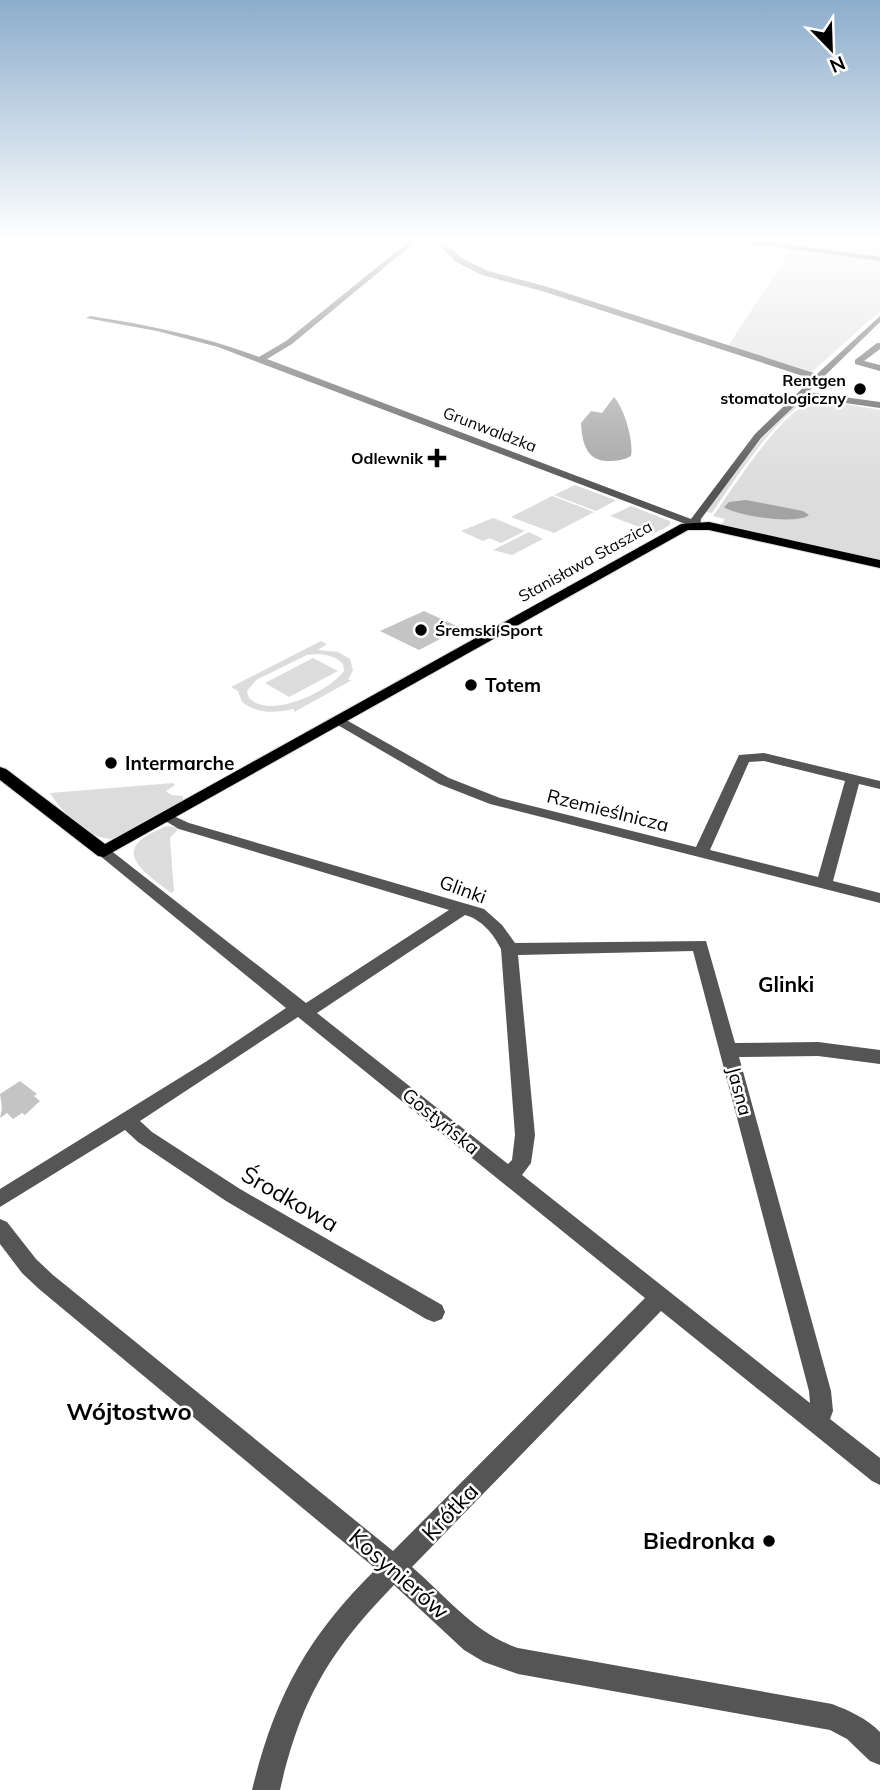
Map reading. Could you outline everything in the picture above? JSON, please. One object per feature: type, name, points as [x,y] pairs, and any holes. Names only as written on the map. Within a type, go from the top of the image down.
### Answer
[{"type":"main road","name":"Grunwaldzka","points":[[696,525],[880,564]]},
{"type":"main road","name":"Stanisława Staszica","points":[[104,852],[682,529],[696,525]]},
{"type":"main road","name":"Gostyńska","points":[[0,772],[104,852]]},
{"type":"street","name":"Grunwaldzka","points":[[111,322],[162,330],[261,359],[696,525]]},
{"type":"street","points":[[261,359],[316,322]]},
{"type":"street","points":[[644,322],[819,378]]},
{"type":"street","points":[[696,525],[696,519],[752,443],[876,322]]},
{"type":"street","points":[[857,340],[880,344]]},
{"type":"street","points":[[880,344],[858,362],[880,368]]},
{"type":"street","points":[[803,394],[880,405]]},
{"type":"street","name":"Rzemieślnicza","points":[[341,721],[444,781],[495,801],[880,898]]},
{"type":"street","points":[[701,853],[744,758],[764,757],[880,785]]},
{"type":"street","points":[[824,884],[853,779]]},
{"type":"street","name":"Glinki","points":[[167,818],[184,826],[483,917],[504,938],[509,949]]},
{"type":"street","name":"Gostyńska","points":[[104,852],[880,1473]]},
{"type":"street","points":[[0,1199],[462,909]]},
{"type":"street","name":"Jasna","points":[[509,949],[700,945],[820,1391],[822,1410],[815,1422]]},
{"type":"street","points":[[509,949],[525,1135],[521,1163],[509,1176]]},
{"type":"street","points":[[729,1050],[818,1049],[880,1057]]},
{"type":"street","name":"Środkowa","points":[[126,1120],[145,1137],[233,1195],[434,1312]]},
{"type":"street","name":"Kosynierów","points":[[0,1228],[29,1266],[46,1282],[262,1457],[431,1600],[473,1641],[506,1658],[832,1717],[857,1729],[880,1751]]},
{"type":"street","name":"Krótka","points":[[266,1790],[280,1730],[313,1660],[339,1626],[660,1298]]},
{"type":"shaded area","points":[[744,322],[868,322],[812,372],[728,346]]},
{"type":"shaded area","points":[[810,396],[816,398],[788,415],[745,465],[712,513],[706,512],[760,440],[801,399]]},
{"type":"shaded area","points":[[614,397],[627,425],[631,456],[617,460],[601,460],[595,458],[587,449],[581,423],[591,411],[602,413]]},
{"type":"shaded area","points":[[817,399],[880,410],[880,560],[721,525],[725,519],[713,516],[775,432],[804,405]]},
{"type":"shaded area","points":[[575,485],[615,501],[596,511],[554,495]]},
{"type":"shaded area","points":[[552,496],[594,512],[554,533],[511,517]]},
{"type":"shaded area","points":[[746,500],[803,511],[809,515],[793,519],[767,518],[724,507],[729,502]]},
{"type":"shaded area","points":[[631,506],[670,521],[670,525],[655,533],[610,516]]},
{"type":"shaded area","points":[[493,518],[525,531],[501,543],[489,538],[483,541],[461,531]]},
{"type":"shaded area","points":[[529,532],[543,539],[512,555],[493,550]]},
{"type":"shaded area","points":[[321,641],[327,644],[318,650],[338,652],[350,659],[353,670],[348,680],[352,680],[294,712],[294,709],[273,712],[254,709],[242,702],[238,691],[231,687]],"holes":[[[312,654],[335,658],[343,664],[344,671],[326,687],[285,704],[271,706],[259,704],[249,698],[247,691],[256,680]]]},
{"type":"shaded area","points":[[313,658],[338,671],[289,697],[265,683]]},
{"type":"shaded area","points":[[173,783],[175,785],[166,791],[171,795],[183,796],[183,802],[115,839],[95,835],[86,830],[62,809],[50,793]]},
{"type":"shaded area","points":[[168,826],[179,828],[170,838],[174,891],[171,893],[142,869],[134,854],[135,847],[142,839]]},
{"type":"building","name":"Śremski Sport","points":[[424,611],[461,628],[419,650],[380,631]]},
{"type":"building","points":[[20,1081],[37,1094],[34,1096],[40,1101],[25,1115],[22,1113],[13,1119],[7,1113],[0,1118],[0,1094]]},
{"type":"place","name":"Rentgen stomatologiczny","points":[[860,389]]},
{"type":"place","name":"Odlewnik","points":[[437,458]]},
{"type":"place","name":"Śremski Sport","points":[[421,630]]},
{"type":"place","name":"Totem","points":[[471,685]]},
{"type":"place","name":"Intermarche","points":[[111,763]]},
{"type":"place","name":"Biedronka","points":[[769,1541]]},
{"type":"district","name":"Glinki","points":[[786,985]]},
{"type":"district","name":"Wójtostwo","points":[[129,1412]]}]
